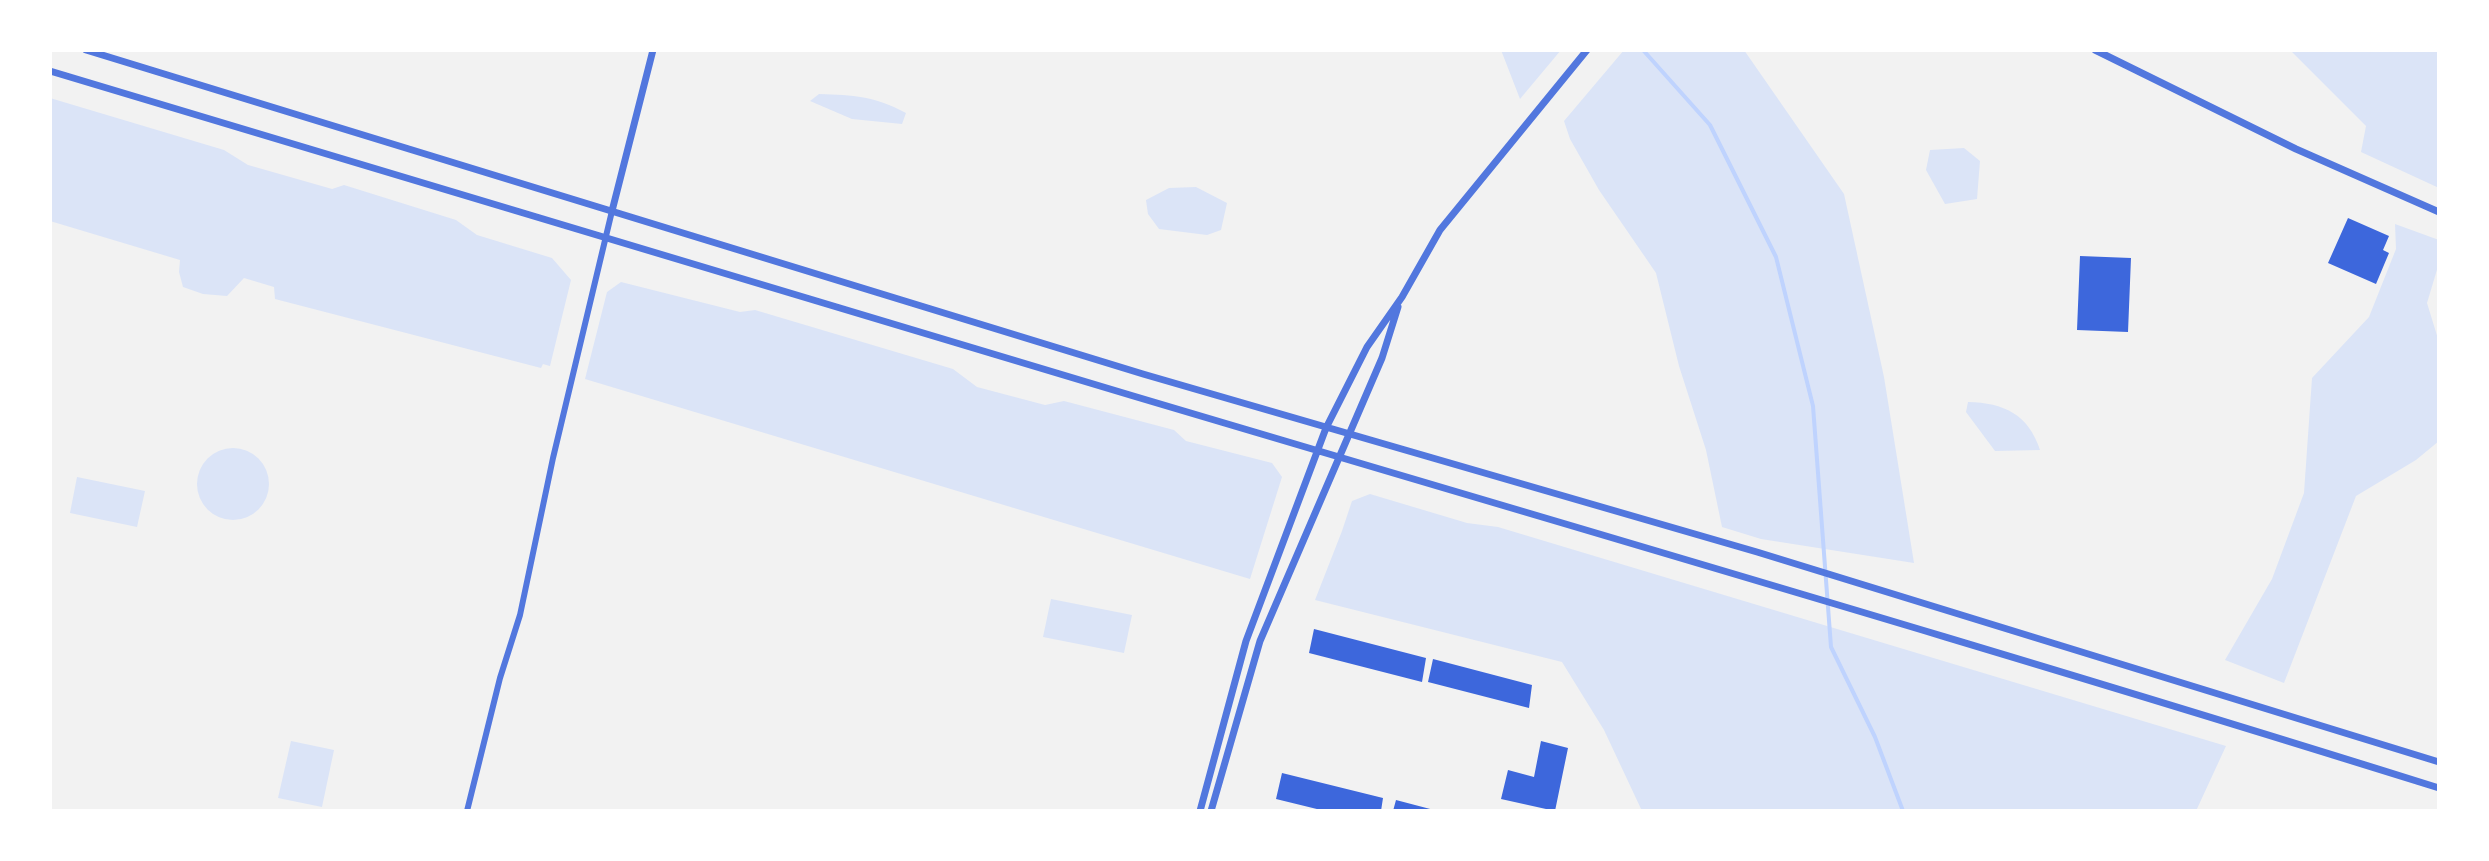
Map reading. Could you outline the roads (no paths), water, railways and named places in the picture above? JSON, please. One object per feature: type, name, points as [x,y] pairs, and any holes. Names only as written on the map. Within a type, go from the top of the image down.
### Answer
[{"type":"street","points":[[86,50],[1348,435],[1757,552],[2439,762]]},
{"type":"street","points":[[467,811],[500,678],[520,615],[556,443],[653,50]]},
{"type":"street","points":[[2095,50],[2296,149],[2439,212]]},
{"type":"street","points":[[1200,811],[1246,641],[1326,428],[1367,347],[1402,297],[1440,230],[1585,54]]},
{"type":"street","points":[[50,71],[1768,586],[2075,675],[2439,788]]},
{"type":"street","points":[[1211,811],[1260,641],[1382,358],[1402,297]]},
{"type":"waterway","points":[[1643,50],[1710,125],[1776,257],[1813,406],[1831,647],[1875,737],[1903,811]]}]
